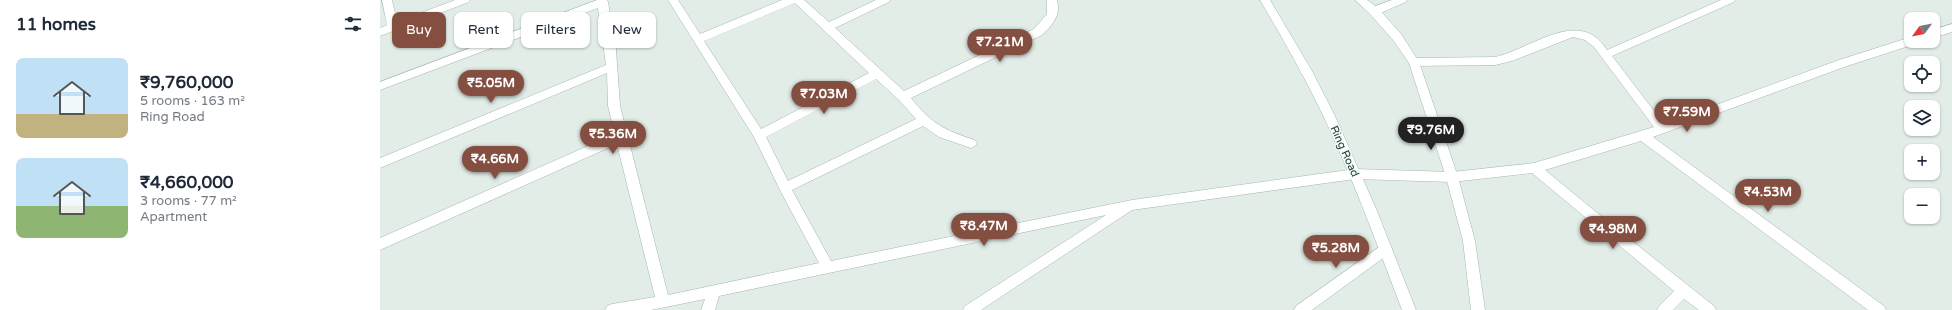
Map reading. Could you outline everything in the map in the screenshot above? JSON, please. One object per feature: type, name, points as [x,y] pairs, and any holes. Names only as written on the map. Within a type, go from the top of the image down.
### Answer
[{"type":"street","points":[[388,0],[392,22]]},
{"type":"street","points":[[433,12],[465,0]]},
{"type":"street","points":[[673,0],[759,135],[785,188],[828,267]]},
{"type":"street","points":[[698,39],[792,0]]},
{"type":"street","points":[[798,0],[878,73],[903,98],[914,112],[942,134],[971,143]]},
{"type":"street","points":[[828,27],[885,0]]},
{"type":"street","points":[[903,98],[1038,32],[1050,22],[1054,8],[1052,0]]},
{"type":"street","name":"Ring Road","points":[[1265,0],[1299,57],[1328,113],[1355,174],[1409,310]]},
{"type":"street","points":[[1360,0],[1374,11],[1397,37],[1414,62],[1452,177],[1469,241],[1478,310]]},
{"type":"street","points":[[1374,11],[1402,0]]},
{"type":"street","points":[[1605,56],[1730,0]]},
{"type":"street","points":[[380,86],[603,1],[611,50],[614,106],[663,302]]},
{"type":"street","points":[[380,32],[392,27]]},
{"type":"street","points":[[1940,32],[1952,28]]},
{"type":"street","points":[[1414,62],[1495,61],[1508,58],[1566,34],[1575,32],[1585,34],[1594,39],[1605,56],[1662,129]]},
{"type":"street","points":[[612,310],[663,302],[828,267],[1132,206],[1355,174],[1452,177],[1534,168],[1643,136],[1843,63],[1904,43]]},
{"type":"street","points":[[380,163],[611,67]]},
{"type":"street","points":[[759,135],[878,73]]},
{"type":"street","points":[[785,188],[925,120]]},
{"type":"street","points":[[1643,136],[1879,310]]},
{"type":"street","points":[[380,244],[621,137]]},
{"type":"street","points":[[1534,168],[1608,230],[1709,310]]},
{"type":"street","points":[[970,310],[1132,206]]},
{"type":"street","points":[[1301,310],[1385,249]]},
{"type":"street","points":[[1664,310],[1684,290]]},
{"type":"street","points":[[708,310],[714,291]]}]
